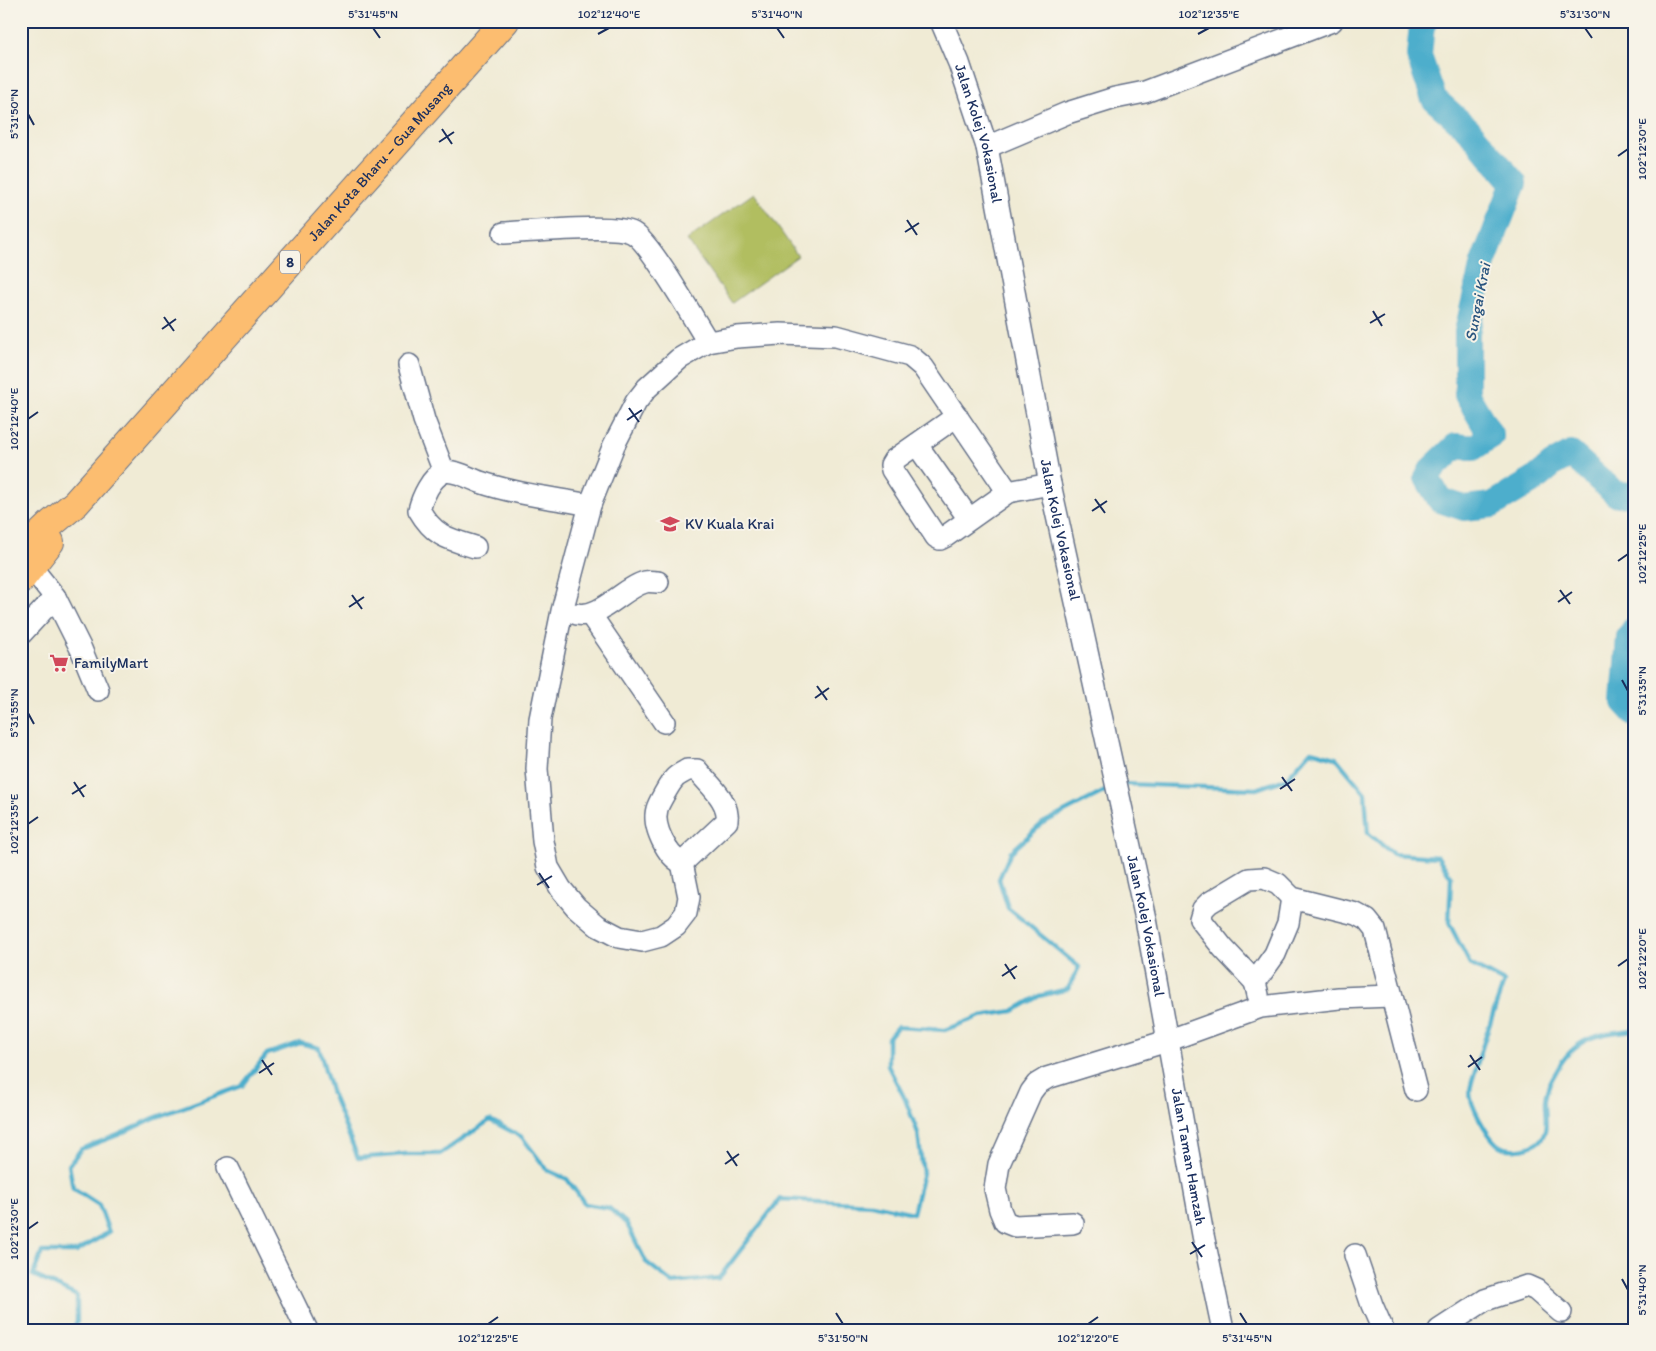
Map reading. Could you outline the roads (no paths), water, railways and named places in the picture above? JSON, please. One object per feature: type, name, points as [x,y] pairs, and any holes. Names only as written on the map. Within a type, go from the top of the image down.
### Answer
[{"type":"highway","name":"Jalan Kota Bharu – Gua Musang","points":[[24,566],[60,529],[76,503],[505,21]]},
{"type":"street","name":"Jalan Kolej Vokasional","points":[[941,21],[959,63],[987,147],[1050,484],[1143,908],[1167,1041]]},
{"type":"street","points":[[987,147],[1067,112],[1115,98],[1145,92],[1332,21]]},
{"type":"street","points":[[504,233],[624,229],[634,233],[655,258],[708,342]]},
{"type":"street","points":[[682,863],[689,896],[686,913],[676,926],[662,936],[642,941],[619,937],[598,926],[576,907],[548,867],[543,841],[537,768],[540,718],[562,611],[590,505],[614,445],[636,402],[647,388],[679,359],[708,342],[737,337],[780,334],[836,336],[893,351],[910,356],[923,367],[1008,492]]},
{"type":"street","points":[[409,365],[424,420],[444,472]]},
{"type":"street","points":[[957,416],[894,460],[891,465],[892,470],[936,537],[940,539],[946,536],[1008,492],[1050,484]]},
{"type":"street","points":[[917,445],[969,519]]},
{"type":"street","points":[[475,547],[445,538],[434,531],[425,521],[419,510],[422,500],[434,479],[444,472],[453,472],[504,489],[590,505]]},
{"type":"street","points":[[24,566],[55,597],[81,649],[98,690]]},
{"type":"street","points":[[562,611],[582,615],[590,614],[636,586],[646,582],[658,582]]},
{"type":"street","points":[[21,634],[55,597]]},
{"type":"street","points":[[590,614],[664,722]]},
{"type":"street","points":[[1261,1007],[1255,982],[1203,924],[1200,914],[1209,903],[1249,880],[1264,878],[1278,884],[1292,898],[1356,914],[1367,920],[1375,930],[1416,1090]]},
{"type":"street","points":[[1255,982],[1275,954],[1288,923],[1292,898]]},
{"type":"street","points":[[1073,1223],[1015,1226],[1005,1222],[1000,1210],[995,1188],[999,1164],[1031,1092],[1037,1084],[1047,1078],[1167,1041],[1261,1007],[1339,998],[1391,996]]},
{"type":"street","name":"Jalan Taman Hamzah","points":[[1167,1041],[1223,1330]]},
{"type":"street","points":[[228,1168],[307,1330]]},
{"type":"street","points":[[1355,1256],[1383,1330]]},
{"type":"street","points":[[1439,1330],[1485,1300],[1527,1286],[1536,1290],[1561,1312]]},
{"type":"waterway","name":"Sungai Krai","points":[[1425,21],[1422,24],[1419,56],[1434,99],[1468,129],[1514,183],[1483,263],[1467,332],[1467,395],[1491,436],[1473,448],[1456,446],[1432,469],[1427,478],[1440,500],[1464,508],[1492,505],[1534,480],[1553,464],[1571,454],[1616,494],[1635,495]]},
{"type":"waterway","name":"Sungai Krai","points":[[1635,628],[1629,637],[1624,702],[1635,714]]},
{"type":"waterway","points":[[1123,784],[1256,789],[1286,779],[1311,751],[1336,758],[1365,793],[1368,833],[1393,854],[1438,857],[1451,877],[1449,923],[1470,964],[1504,982],[1470,1091],[1472,1104],[1479,1119],[1493,1140],[1501,1147],[1522,1149],[1537,1143],[1541,1139],[1546,1123],[1545,1100],[1552,1078],[1563,1060],[1579,1044],[1599,1035],[1635,1030]]},
{"type":"waterway","points":[[73,1330],[77,1321],[77,1296],[33,1275],[42,1252],[76,1252],[109,1232],[99,1205],[73,1188],[69,1165],[81,1149],[118,1135],[154,1118],[242,1086],[267,1054],[300,1043],[319,1048],[331,1091],[358,1158],[406,1154],[440,1154],[490,1120],[522,1137],[547,1170],[567,1179],[585,1204],[609,1208],[627,1224],[646,1262],[673,1283],[719,1278],[780,1199],[872,1204],[913,1213],[923,1173],[918,1133],[905,1099],[888,1066],[888,1038],[897,1027],[945,1030],[981,1016],[1013,1011],[1039,996],[1068,989],[1079,967],[1008,908],[999,879],[1011,852],[1043,823],[1111,788]]},
{"type":"place","name":"KV Kuala Krai","points":[[670,524]]},
{"type":"place","name":"FamilyMart","points":[[59,663]]}]
